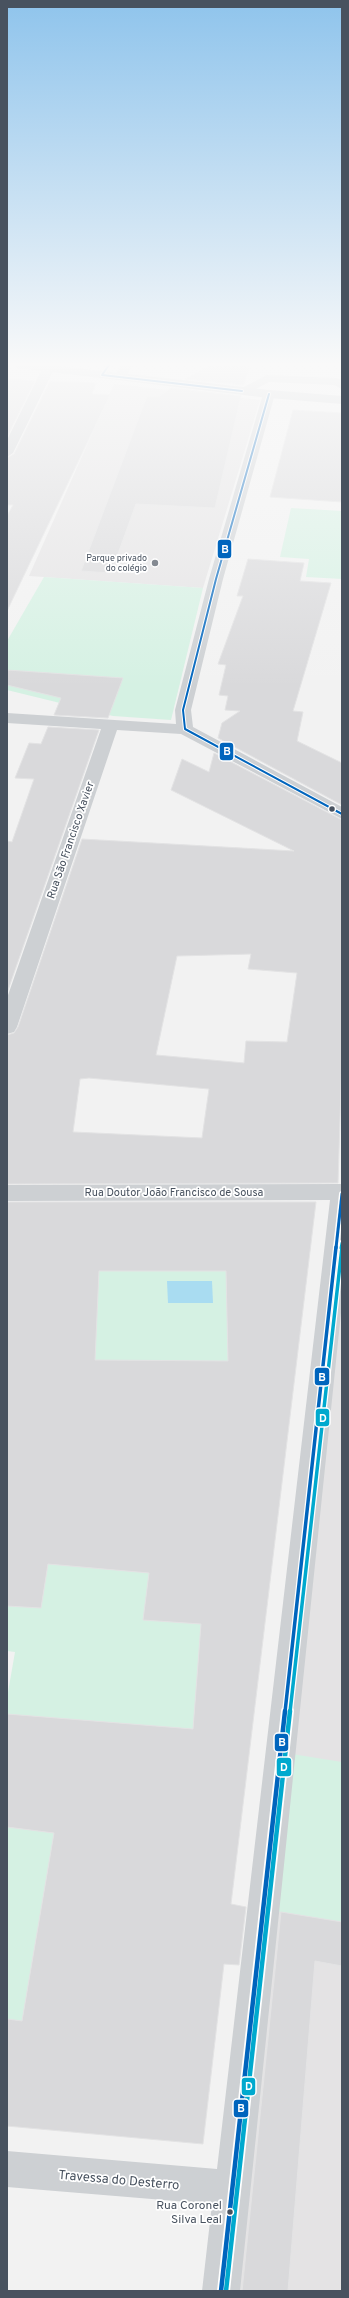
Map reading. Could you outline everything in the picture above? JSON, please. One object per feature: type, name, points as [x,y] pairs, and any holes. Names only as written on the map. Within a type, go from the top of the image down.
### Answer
[{"type":"street","points":[[185,729],[183,710],[216,579],[247,472]]},
{"type":"street","points":[[7,719],[185,729],[342,814]]},
{"type":"street","name":"Rua São Francisco Xavier","points":[[7,1027],[110,725]]},
{"type":"street","name":"Rua Doutor João Francisco de Sousa","points":[[7,1193],[342,1193]]},
{"type":"street","points":[[221,2291],[342,1193]]},
{"type":"street","name":"Travessa do Desterro","points":[[7,2169],[232,2188]]},
{"type":"shaded area","points":[[75,472],[238,472],[203,588],[29,576]]},
{"type":"shaded area","points":[[342,1260],[342,2291],[239,2291]]},
{"type":"green space","points":[[291,508],[342,511],[342,579],[306,577],[309,559],[280,557]]},
{"type":"green space","points":[[44,577],[203,588],[171,720],[113,716],[7,690],[7,641]]},
{"type":"green space","points":[[99,1271],[226,1271],[228,1361],[32,1360],[97,1312]]},
{"type":"green space","points":[[48,1564],[149,1573],[144,1620],[201,1624],[193,1729],[7,1714],[7,1698],[15,1652],[7,1651],[7,1606],[41,1608]]},
{"type":"green space","points":[[292,1754],[342,1762],[342,1922],[276,1911]]},
{"type":"green space","points":[[7,1827],[54,1833],[22,2021],[7,2019]]},
{"type":"water","points":[[167,1281],[212,1281],[213,1303],[168,1303]]},
{"type":"building","points":[[7,472],[73,472],[7,611],[7,516],[13,505],[7,505]]},
{"type":"building","points":[[118,472],[223,472],[215,508],[136,504],[111,573],[81,571]]},
{"type":"building","points":[[277,472],[342,472],[342,502],[270,497]]},
{"type":"building","points":[[248,559],[304,563],[300,581],[331,583],[293,711],[303,712],[297,741],[342,763],[342,805],[218,738],[222,723],[240,711],[225,710],[228,696],[219,695],[226,665],[218,664],[243,596],[237,596]]},
{"type":"building","points":[[7,670],[123,678],[108,718],[54,715],[61,698],[7,685]]},
{"type":"building","points":[[48,727],[99,730],[7,993],[7,841],[12,842],[34,779],[15,778],[29,743],[41,744]]},
{"type":"building","points":[[214,753],[342,820],[342,1055],[338,1183],[7,1184],[7,1035],[14,1033],[18,1027],[82,839],[294,851],[171,790],[182,759],[209,772]],"holes":[[[251,954],[248,969],[297,973],[287,1042],[246,1041],[244,1063],[156,1055],[177,956]],[[89,1078],[209,1089],[202,1138],[73,1132],[80,1079]]]},
{"type":"building","points":[[7,1202],[316,1202],[231,1904],[246,1907],[239,1965],[224,1964],[203,2144],[7,2126],[7,2019],[22,2021],[54,1833],[7,1827],[7,1714],[193,1729],[201,1624],[143,1620],[149,1573],[48,1564],[41,1608],[7,1606]],"holes":[[[99,1271],[226,1271],[228,1361],[95,1360]]]},
{"type":"building","points":[[281,1912],[342,1922],[342,1966],[315,1961],[288,2291],[242,2291]]},
{"type":"transit line","name":"B","points":[[247,472],[216,579],[183,710],[185,729],[342,814]]},
{"type":"transit line","name":"B","points":[[221,2291],[342,1194]]},
{"type":"transit line","name":"D","points":[[226,2291],[342,1243]]},
{"type":"place","name":"Parque privado do colégio","points":[[155,563]]},
{"type":"place","name":"Rua Coronel Silva Leal","points":[[230,2212]]}]
